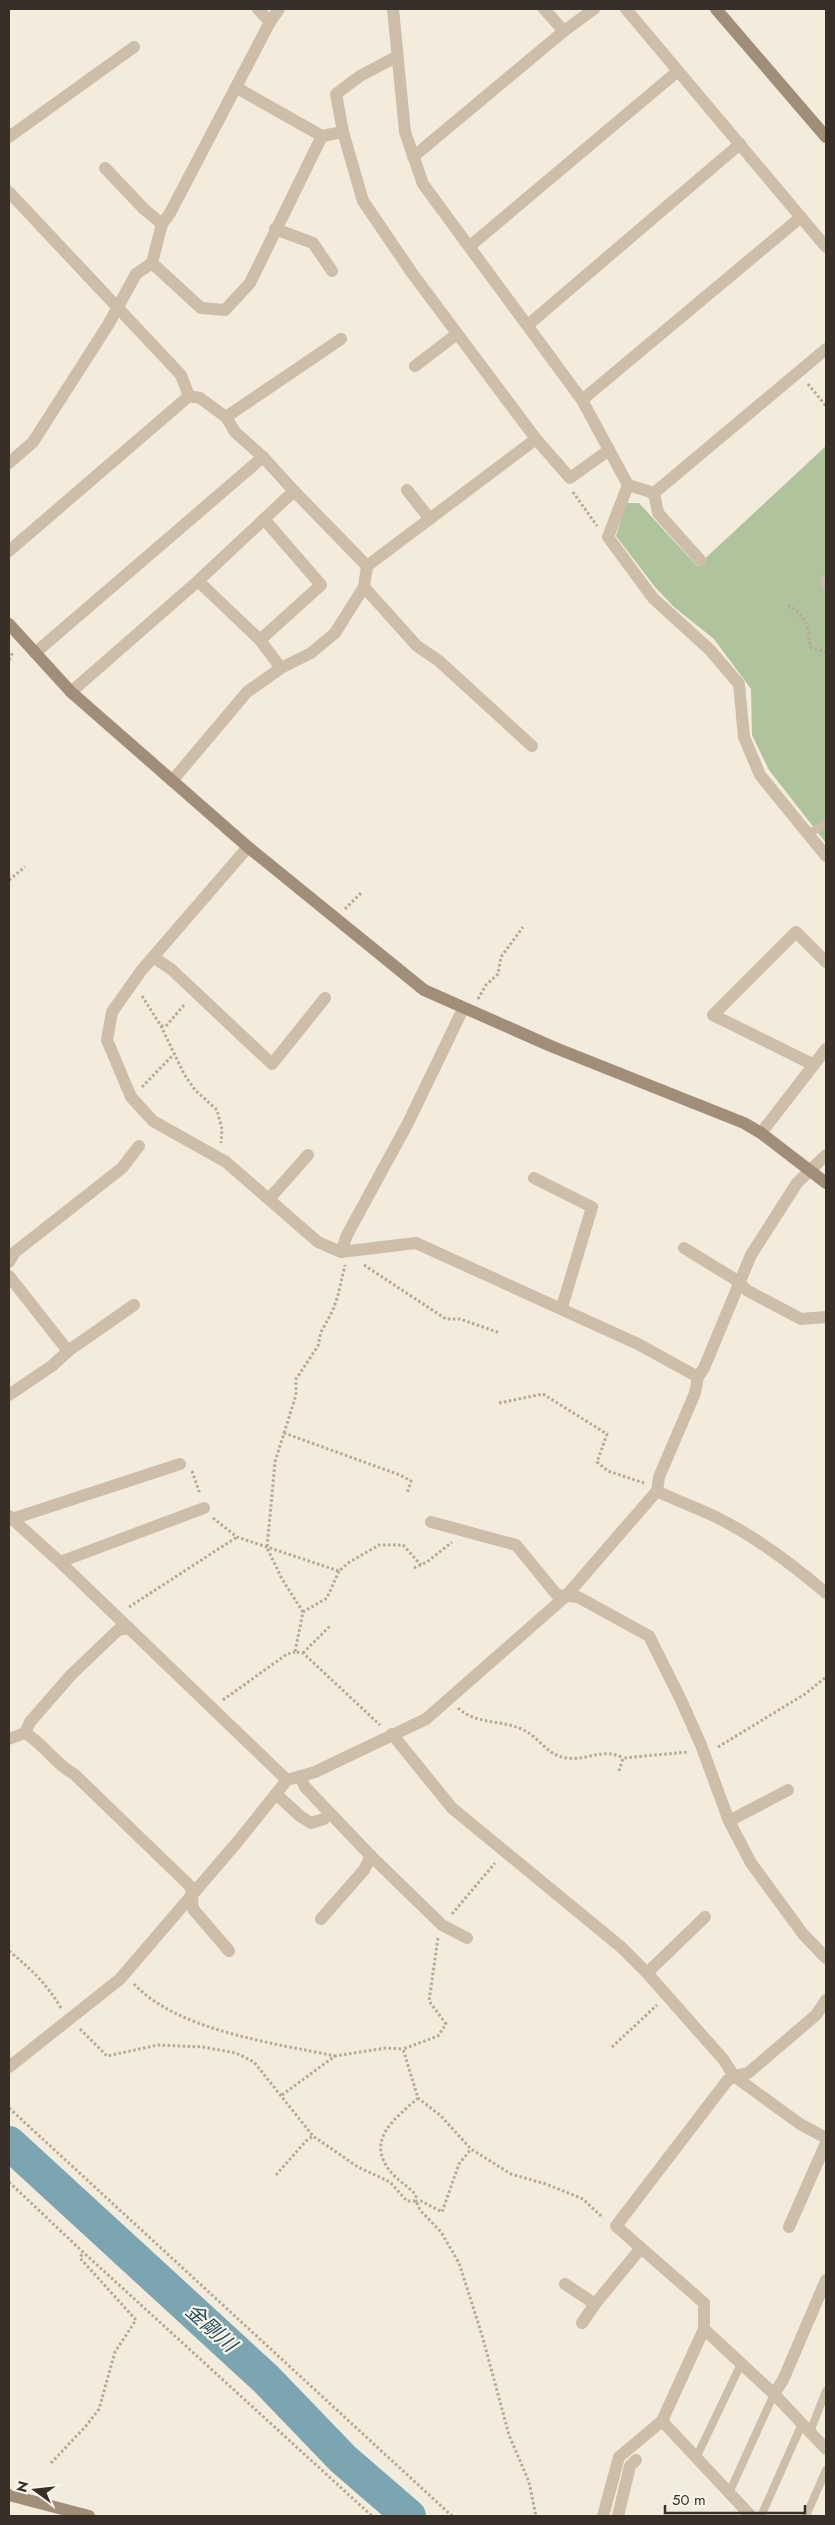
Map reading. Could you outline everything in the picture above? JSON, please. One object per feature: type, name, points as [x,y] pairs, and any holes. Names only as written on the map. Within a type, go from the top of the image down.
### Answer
[{"type":"street","points":[[258,9],[270,22]]},
{"type":"street","points":[[9,463],[33,442],[118,308],[136,274],[152,263],[162,224],[170,213],[270,22],[279,9]]},
{"type":"street","points":[[393,9],[396,57],[406,132],[423,184],[529,324],[582,400],[628,485],[654,493]]},
{"type":"street","points":[[544,9],[564,31]]},
{"type":"street","points":[[413,157],[564,31],[594,9]]},
{"type":"street","points":[[626,9],[826,247]]},
{"type":"street","points":[[716,9],[826,137]]},
{"type":"street","points":[[9,137],[134,47]]},
{"type":"street","points":[[396,57],[360,76],[336,94],[343,132],[363,201],[457,334],[536,439],[570,478],[609,450]]},
{"type":"street","points":[[470,246],[678,71]]},
{"type":"street","points":[[237,88],[322,136],[343,132]]},
{"type":"street","points":[[152,263],[201,308],[225,310],[250,283],[322,136]]},
{"type":"street","points":[[529,324],[740,144]]},
{"type":"street","points":[[105,168],[144,209],[162,224]]},
{"type":"street","points":[[9,192],[181,375],[190,396]]},
{"type":"street","points":[[582,400],[801,217]]},
{"type":"street","points":[[275,229],[313,243],[332,271]]},
{"type":"street","points":[[415,366],[457,334]]},
{"type":"street","points":[[226,417],[341,339]]},
{"type":"street","points":[[654,493],[826,349]]},
{"type":"street","points":[[190,396],[200,398],[226,417],[235,432],[263,457],[294,492],[367,566]]},
{"type":"street","points":[[9,551],[190,396]]},
{"type":"street","points":[[172,781],[247,692],[281,668],[311,654],[335,633],[364,587],[367,566],[536,439]]},
{"type":"street","points":[[35,654],[263,457]]},
{"type":"street","points":[[628,485],[608,537],[653,598],[710,650],[739,684],[744,737],[760,775],[826,856]]},
{"type":"street","points":[[407,490],[430,519]]},
{"type":"street","points":[[71,692],[198,581],[294,492]]},
{"type":"street","points":[[654,493],[658,513],[700,560]]},
{"type":"street","points":[[260,640],[321,585],[264,519]]},
{"type":"street","points":[[198,581],[260,640],[281,668]]},
{"type":"street","points":[[364,587],[417,646],[439,661],[532,746]]},
{"type":"street","points":[[9,624],[71,692],[248,846],[424,990],[476,1014],[744,1123],[761,1133],[826,1183]]},
{"type":"street","points":[[248,846],[153,957],[112,1012],[107,1040],[131,1097],[153,1120],[226,1162],[318,1242],[341,1252],[416,1243],[562,1307],[638,1344],[698,1377]]},
{"type":"street","points":[[814,1066],[713,1015],[796,932],[826,962]]},
{"type":"street","points":[[153,957],[171,969],[272,1064],[325,998]]},
{"type":"street","points":[[341,1252],[347,1235],[408,1124],[463,1008]]},
{"type":"street","points":[[761,1133],[826,1049]]},
{"type":"street","points":[[9,1262],[15,1252],[122,1168],[139,1146]]},
{"type":"street","points":[[268,1199],[308,1155]]},
{"type":"street","points":[[9,2067],[124,1974],[191,1898],[287,1780],[315,1772],[426,1719],[566,1596],[657,1491],[659,1477],[696,1393],[698,1377],[704,1368],[751,1255],[797,1183],[826,1155]]},
{"type":"street","points":[[534,1178],[592,1207],[562,1307]]},
{"type":"street","points":[[684,1248],[740,1282],[748,1291],[801,1319],[826,1317]]},
{"type":"street","points":[[9,1276],[68,1351]]},
{"type":"street","points":[[9,1395],[53,1365],[68,1351],[134,1306]]},
{"type":"street","points":[[10,1517],[180,1464]]},
{"type":"street","points":[[657,1491],[717,1517],[756,1539],[798,1569],[826,1593]]},
{"type":"street","points":[[60,1562],[204,1508]]},
{"type":"street","points":[[10,1517],[117,1616],[287,1780]]},
{"type":"street","points":[[431,1522],[516,1545],[557,1596],[578,1596],[649,1636],[701,1745],[729,1821],[751,1863],[804,1934],[826,1958]]},
{"type":"street","points":[[9,1739],[25,1733],[30,1722],[71,1675],[118,1630],[129,1628]]},
{"type":"street","points":[[25,1733],[36,1739],[65,1769],[74,1774],[191,1887],[194,1909],[229,1951]]},
{"type":"street","points":[[392,1734],[452,1808],[621,1947],[647,1973],[723,2058],[734,2076],[776,2108],[826,2138]]},
{"type":"street","points":[[300,1776],[305,1787],[371,1856],[442,1925],[466,1938]]},
{"type":"street","points":[[729,1821],[788,1790]]},
{"type":"street","points":[[276,1794],[300,1816],[311,1823],[324,1819],[329,1814]]},
{"type":"street","points":[[321,1919],[364,1870],[371,1856]]},
{"type":"street","points":[[647,1973],[705,1917]]},
{"type":"street","points":[[603,2516],[619,2457],[662,2422],[704,2329],[704,2303],[616,2226],[727,2081],[734,2076],[748,2074],[816,2015],[826,2000]]},
{"type":"street","points":[[789,2227],[826,2143]]},
{"type":"street","points":[[582,2323],[595,2304],[641,2248]]},
{"type":"street","points":[[774,2394],[783,2380],[824,2296],[826,2280]]},
{"type":"street","points":[[565,2284],[595,2304]]},
{"type":"street","points":[[704,2329],[774,2394],[826,2449]]},
{"type":"street","points":[[662,2422],[751,2516]]},
{"type":"street","points":[[618,2516],[630,2466],[636,2460]]},
{"type":"street","points":[[9,2496],[89,2516]]},
{"type":"lane","points":[[808,835],[826,823]]},
{"type":"lane","points":[[696,2458],[741,2364]]},
{"type":"lane","points":[[761,2516],[826,2391]]},
{"type":"lane","points":[[729,2493],[774,2394]]},
{"type":"lane","points":[[806,2516],[826,2470]]},
{"type":"path","points":[[798,372],[826,406]]},
{"type":"path","points":[[570,478],[570,488],[608,537]]},
{"type":"path","points":[[788,605],[799,611],[808,626],[810,647],[826,652]]},
{"type":"path","points":[[9,880],[25,867]]},
{"type":"path","points":[[336,918],[361,893]]},
{"type":"path","points":[[476,1014],[478,1000],[486,985],[498,974],[501,957],[523,927]]},
{"type":"path","points":[[130,986],[142,996],[161,1026],[173,1055],[195,1090],[217,1110],[222,1130],[220,1146],[226,1162]]},
{"type":"path","points":[[161,1026],[166,1026],[196,992]]},
{"type":"path","points":[[131,1097],[173,1055]]},
{"type":"path","points":[[341,1252],[446,1319],[460,1320],[500,1333]]},
{"type":"path","points":[[295,1652],[303,1612],[282,1579],[267,1548],[275,1462],[296,1395],[296,1379],[318,1346],[321,1332],[333,1310],[338,1295],[345,1265],[341,1252]]},
{"type":"path","points":[[498,1403],[543,1394],[606,1434],[598,1462],[608,1471],[645,1483],[657,1491]]},
{"type":"path","points":[[284,1433],[411,1481],[407,1493]]},
{"type":"path","points":[[180,1464],[190,1464],[204,1508],[221,1526],[237,1537],[339,1571]]},
{"type":"path","points":[[414,1568],[454,1541],[470,1533]]},
{"type":"path","points":[[117,1616],[237,1537]]},
{"type":"path","points":[[303,1612],[327,1598],[339,1571],[348,1563],[379,1545],[403,1544],[421,1565]]},
{"type":"path","points":[[303,1653],[331,1625]]},
{"type":"path","points":[[212,1708],[287,1654],[303,1653],[392,1734]]},
{"type":"path","points":[[449,1699],[468,1717],[518,1727],[535,1735],[550,1753],[568,1759],[600,1752],[616,1754],[623,1758],[692,1752],[701,1745],[710,1752],[805,1694],[826,1676]]},
{"type":"path","points":[[619,1771],[623,1758]]},
{"type":"path","points":[[124,1974],[158,2005],[177,2016],[252,2039],[335,2056],[386,2048],[403,2049],[438,2036],[446,2024],[429,2001],[440,1930],[442,1925],[506,1852]]},
{"type":"path","points":[[9,1951],[39,1978],[51,1992],[68,2019],[107,2056],[158,2045],[203,2047],[236,2052],[254,2062],[313,2136],[358,2167],[390,2182],[407,2201],[421,2201],[442,2212],[459,2164],[471,2149]]},
{"type":"path","points":[[612,2048],[667,1996]]},
{"type":"path","points":[[403,2049],[418,2098],[440,2115],[471,2149],[511,2174],[546,2184],[583,2199],[604,2219],[616,2226]]},
{"type":"path","points":[[282,2095],[335,2056]]},
{"type":"path","points":[[418,2098],[393,2120],[384,2132],[381,2142],[384,2161],[391,2172],[416,2195],[416,2201],[420,2210],[441,2232],[459,2263],[482,2335],[509,2435],[529,2482],[536,2516]]},
{"type":"path","points":[[9,2108],[452,2516]]},
{"type":"path","points":[[276,2175],[306,2141],[313,2136]]},
{"type":"path","points":[[9,2182],[372,2516]]},
{"type":"path","points":[[51,2463],[100,2409],[115,2352],[136,2320],[80,2258],[83,2252]]},
{"type":"green space","points":[[826,446],[826,843],[769,770],[752,735],[751,689],[714,639],[674,607],[655,587],[616,536],[626,503],[639,503],[697,566]]},
{"type":"waterway","name":"金剛川","points":[[9,2143],[266,2379],[343,2459],[409,2516]]}]
